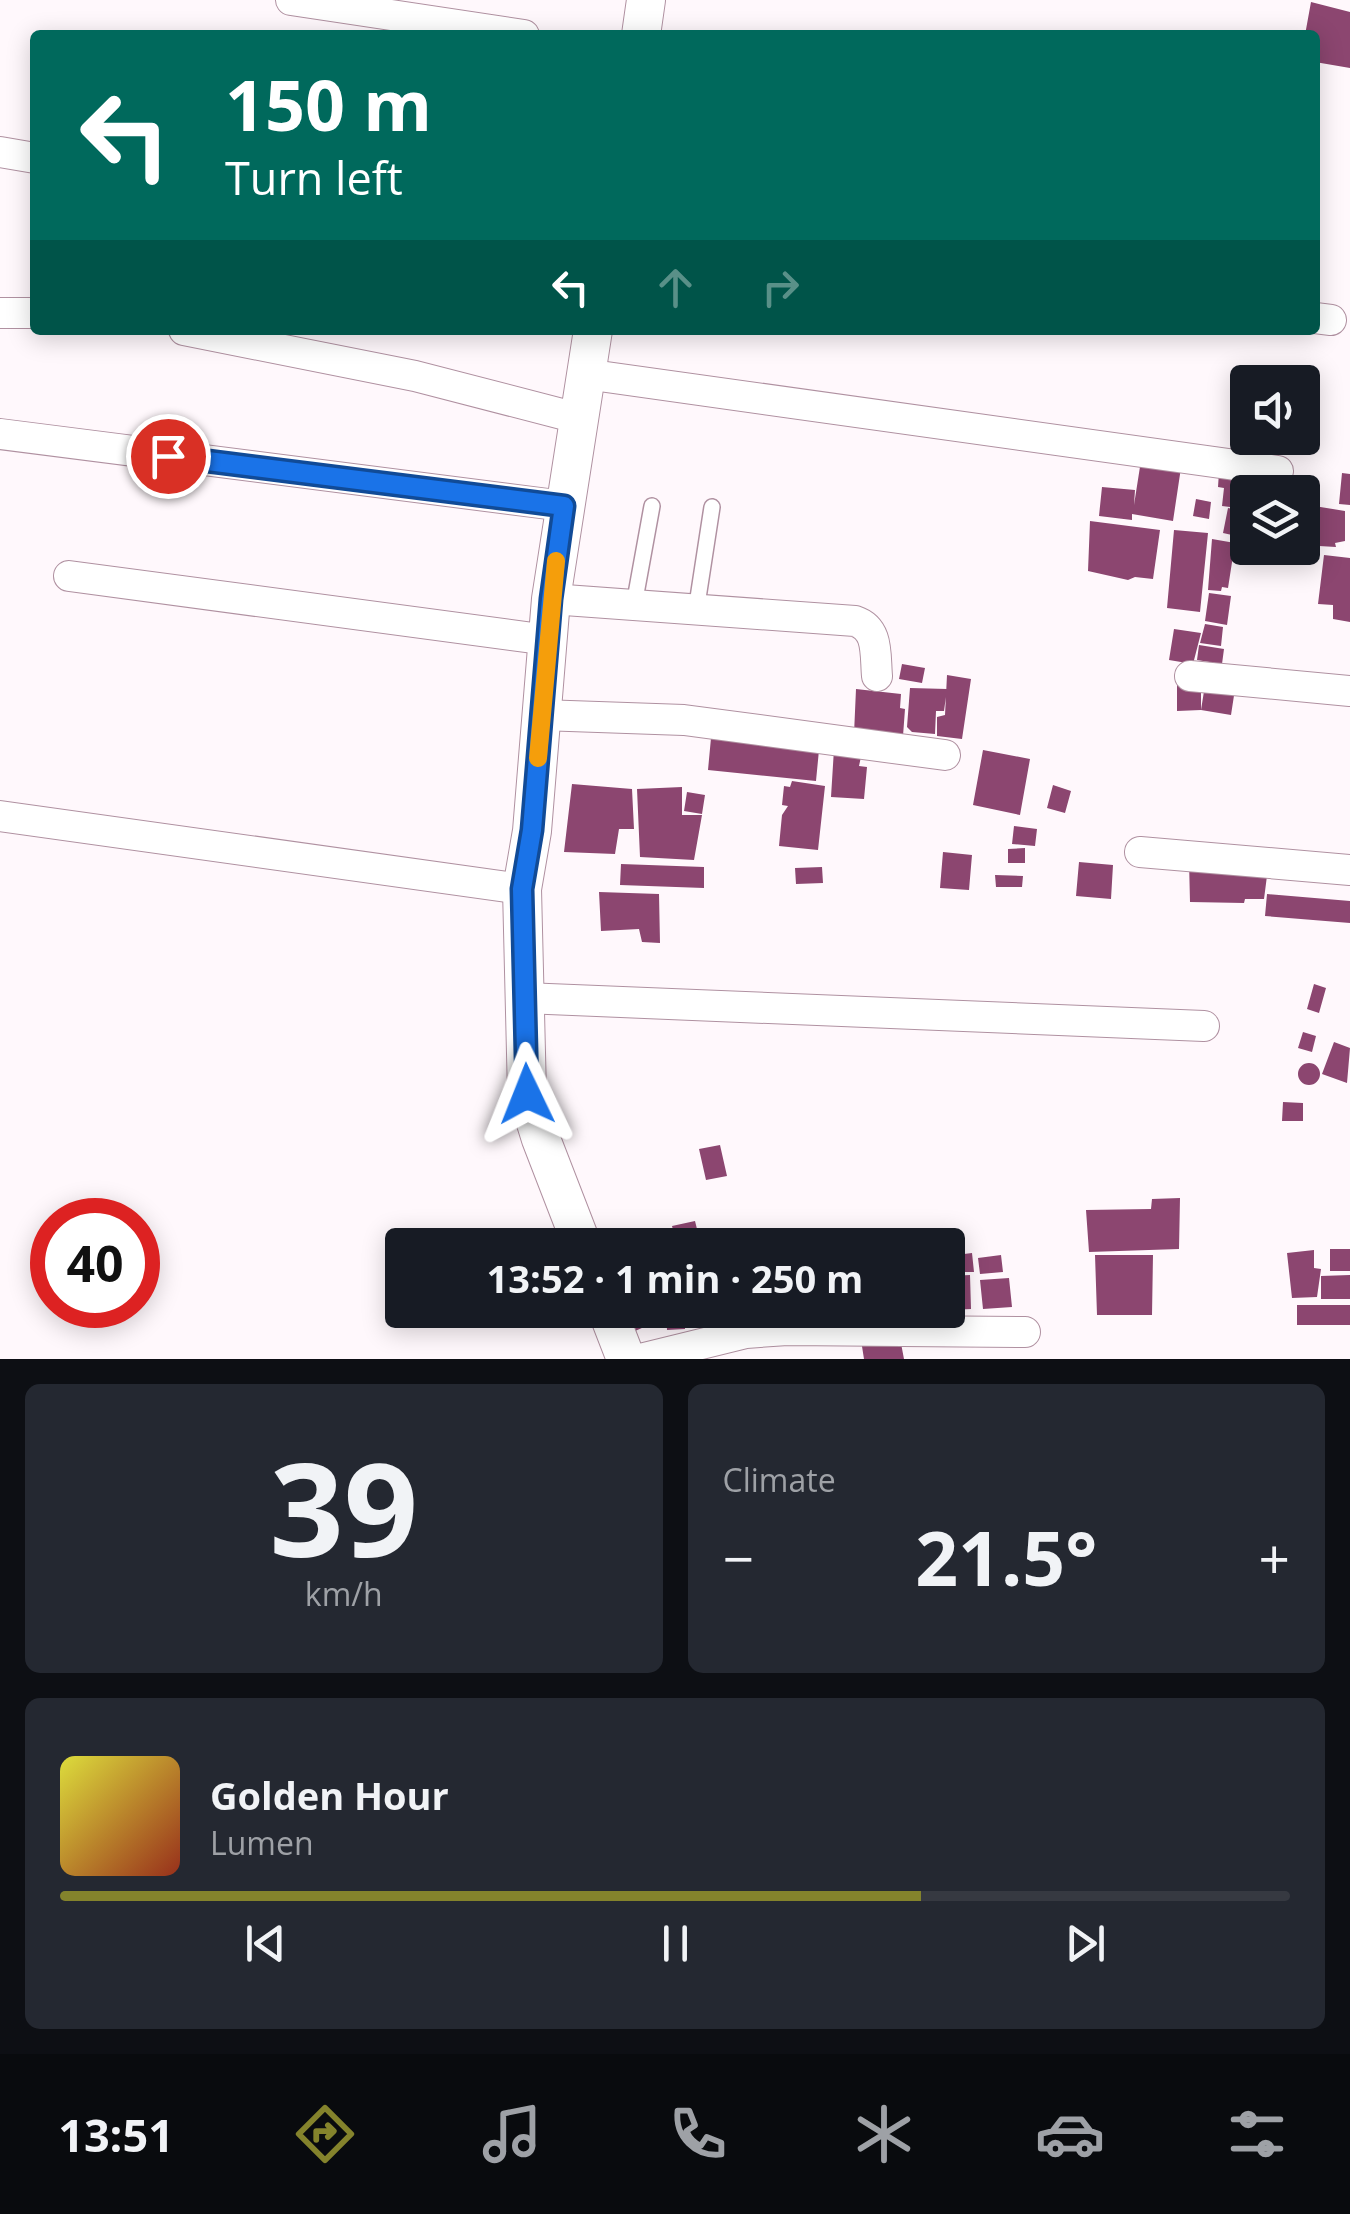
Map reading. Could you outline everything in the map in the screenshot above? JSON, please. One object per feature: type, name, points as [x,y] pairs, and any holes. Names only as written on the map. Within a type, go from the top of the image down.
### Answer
[{"type":"street","points":[[291,0],[491,30]]},
{"type":"street","points":[[642,30],[646,0]]},
{"type":"street","points":[[0,152],[30,157]]},
{"type":"street","points":[[0,313],[30,313]]},
{"type":"street","points":[[209,335],[415,376],[581,418]]},
{"type":"street","points":[[575,1228],[540,1139],[527,1094],[522,889],[532,830],[551,599],[593,335]]},
{"type":"street","points":[[585,374],[1278,471]]},
{"type":"street","points":[[0,434],[564,506]]},
{"type":"street","points":[[69,576],[548,640]]},
{"type":"street","points":[[551,599],[855,621],[867,625],[873,635],[877,676]]},
{"type":"street","points":[[1190,676],[1350,691]]},
{"type":"street","points":[[541,715],[684,720],[946,755]]},
{"type":"street","points":[[0,816],[522,889]]},
{"type":"street","points":[[1140,852],[1350,870]]},
{"type":"street","points":[[524,998],[1204,1026]]},
{"type":"street","points":[[614,1328],[626,1359]]},
{"type":"street","points":[[640,1359],[746,1334],[787,1330],[1025,1332]]},
{"type":"lane","points":[[634,605],[652,506]]},
{"type":"lane","points":[[696,610],[712,507]]},
{"type":"building","points":[[1311,2],[1350,12],[1350,68],[1320,63],[1320,30],[1306,30]]},
{"type":"building","points":[[1142,454],[1182,461],[1173,521],[1132,514],[1132,520],[1099,516],[1102,487],[1135,490],[1134,505]]},
{"type":"building","points":[[1219,472],[1242,475],[1230,475],[1230,507],[1222,506],[1224,488],[1218,487]]},
{"type":"building","points":[[1342,473],[1350,474],[1350,505],[1339,504]]},
{"type":"building","points":[[1196,499],[1211,502],[1209,519],[1193,516]]},
{"type":"building","points":[[1320,507],[1345,511],[1345,541],[1335,543],[1336,547],[1320,546]]},
{"type":"building","points":[[1228,508],[1230,508],[1230,535],[1223,533]]},
{"type":"building","points":[[1090,521],[1160,530],[1153,579],[1128,580],[1088,571]]},
{"type":"building","points":[[1174,530],[1208,533],[1200,612],[1167,608]]},
{"type":"building","points":[[1212,539],[1230,542],[1228,588],[1208,590]]},
{"type":"building","points":[[1324,555],[1350,558],[1350,622],[1333,619],[1333,605],[1318,604]]},
{"type":"building","points":[[1209,593],[1231,596],[1227,625],[1205,621]]},
{"type":"building","points":[[1205,624],[1223,627],[1221,646],[1200,643]]},
{"type":"building","points":[[1174,629],[1201,633],[1193,664],[1169,660]]},
{"type":"building","points":[[1199,645],[1224,649],[1222,664],[1197,660]]},
{"type":"building","points":[[902,664],[925,668],[922,683],[899,679]]},
{"type":"building","points":[[947,675],[971,679],[962,739],[937,736],[937,717],[945,715]]},
{"type":"building","points":[[1177,684],[1201,684],[1201,710],[1177,711]]},
{"type":"building","points":[[1205,685],[1235,689],[1231,715],[1201,710]]},
{"type":"building","points":[[910,688],[947,689],[944,711],[936,711],[935,734],[912,732],[907,727]]},
{"type":"building","points":[[856,689],[901,694],[900,708],[905,709],[903,736],[854,734]]},
{"type":"building","points":[[711,738],[819,750],[816,781],[708,770]]},
{"type":"building","points":[[834,749],[862,752],[859,766],[867,767],[864,799],[831,797]]},
{"type":"building","points":[[983,750],[1030,759],[1020,815],[973,805]]},
{"type":"building","points":[[792,781],[825,786],[818,850],[779,846],[782,815],[788,806],[782,805],[784,786],[790,787]]},
{"type":"building","points":[[572,784],[632,789],[634,829],[619,829],[615,854],[564,852]]},
{"type":"building","points":[[1053,785],[1071,791],[1065,813],[1047,808]]},
{"type":"building","points":[[682,787],[682,815],[702,815],[694,860],[640,857],[637,789]]},
{"type":"building","points":[[687,792],[705,795],[702,814],[684,811]]},
{"type":"building","points":[[1014,826],[1037,829],[1035,846],[1012,844]]},
{"type":"building","points":[[1025,848],[1025,863],[1008,863],[1008,849]]},
{"type":"building","points":[[943,852],[972,855],[969,890],[940,888]]},
{"type":"building","points":[[1189,861],[1268,868],[1264,899],[1245,899],[1244,903],[1190,902]]},
{"type":"building","points":[[1079,862],[1113,865],[1111,899],[1076,896]]},
{"type":"building","points":[[621,864],[704,867],[704,888],[620,885]]},
{"type":"building","points":[[822,867],[823,883],[796,884],[795,868]]},
{"type":"building","points":[[995,875],[1023,876],[1022,887],[996,887]]},
{"type":"building","points":[[599,892],[659,894],[660,943],[642,942],[639,929],[601,931]]},
{"type":"building","points":[[1267,894],[1350,901],[1350,923],[1265,916]]},
{"type":"building","points":[[1314,984],[1326,988],[1319,1013],[1307,1009]]},
{"type":"building","points":[[1303,1032],[1316,1036],[1312,1052],[1298,1048]]},
{"type":"building","points":[[1334,1042],[1350,1048],[1347,1083],[1322,1074]]},
{"type":"building","points":[[1309,1063],[1317,1066],[1317,1082],[1309,1085],[1301,1082],[1298,1074],[1301,1066]]},
{"type":"building","points":[[1283,1102],[1303,1103],[1303,1121],[1282,1121]]},
{"type":"building","points":[[720,1145],[727,1176],[706,1180],[699,1149]]},
{"type":"building","points":[[1180,1198],[1179,1249],[1089,1252],[1086,1210],[1151,1209],[1152,1199]]},
{"type":"building","points":[[695,1221],[697,1228],[673,1228]]},
{"type":"building","points":[[1330,1249],[1350,1249],[1350,1271],[1330,1271]]},
{"type":"building","points":[[1314,1250],[1314,1268],[1321,1269],[1317,1297],[1292,1298],[1287,1253]]},
{"type":"building","points":[[972,1253],[974,1272],[965,1272],[965,1254]]},
{"type":"building","points":[[1001,1255],[1003,1272],[980,1274],[978,1258]]},
{"type":"building","points":[[1095,1255],[1153,1255],[1152,1315],[1097,1315]]},
{"type":"building","points":[[965,1275],[970,1275],[971,1309],[965,1309]]},
{"type":"building","points":[[1350,1275],[1350,1299],[1321,1299],[1321,1276]]},
{"type":"building","points":[[1009,1278],[1012,1307],[983,1309],[980,1280]]},
{"type":"building","points":[[1297,1305],[1350,1305],[1350,1325],[1297,1325]]},
{"type":"building","points":[[899,1333],[904,1359],[864,1359],[861,1340]]},
{"type":"slow traffic","points":[[538,758],[556,561]]},
{"type":"route","points":[[168,456],[564,506],[551,599],[532,830],[522,889],[527,1094]]}]
